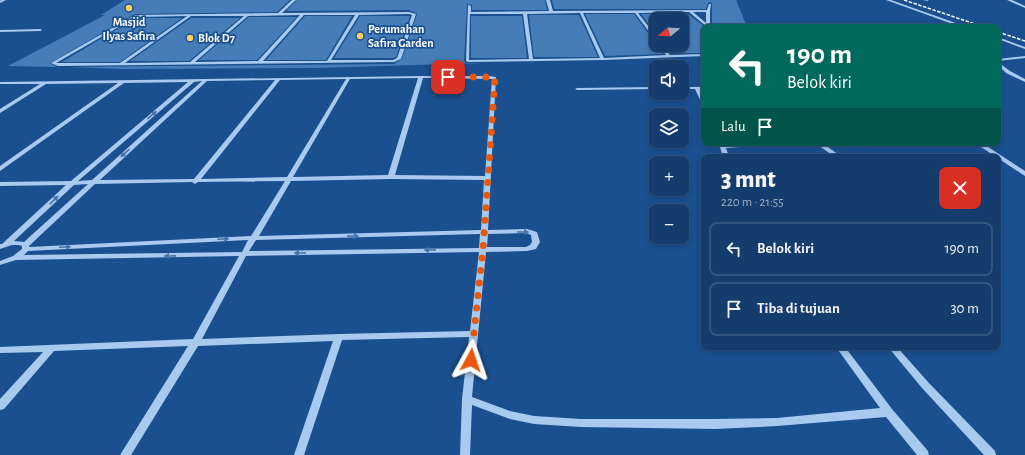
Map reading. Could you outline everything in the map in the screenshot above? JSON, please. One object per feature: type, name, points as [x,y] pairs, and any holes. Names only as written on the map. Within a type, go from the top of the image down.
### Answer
[{"type":"street","points":[[0,2],[4,0]]},
{"type":"street","points":[[279,14],[294,0]]},
{"type":"street","points":[[548,0],[551,12]]},
{"type":"street","points":[[888,0],[956,24]]},
{"type":"street","points":[[1009,0],[1025,7]]},
{"type":"street","points":[[708,24],[708,11],[710,5]]},
{"type":"street","points":[[469,6],[470,13],[467,61],[603,59],[701,55]]},
{"type":"street","points":[[690,11],[706,24]]},
{"type":"street","points":[[470,13],[708,11]]},
{"type":"street","points":[[581,12],[603,59]]},
{"type":"street","points":[[636,12],[649,30]]},
{"type":"street","points":[[328,62],[358,13]]},
{"type":"street","points":[[525,13],[531,60]]},
{"type":"street","points":[[190,64],[248,14]]},
{"type":"street","points":[[279,14],[414,14],[399,59],[392,62],[58,65],[53,63],[132,17],[279,14]]},
{"type":"street","points":[[259,63],[303,14]]},
{"type":"street","points":[[121,64],[190,15]]},
{"type":"street","points":[[0,31],[40,30]]},
{"type":"street","points":[[1001,39],[1025,48]]},
{"type":"street","points":[[665,52],[669,57]]},
{"type":"street","points":[[1001,63],[1025,57]]},
{"type":"street","points":[[1001,65],[1017,77],[1025,81]]},
{"type":"street","points":[[391,177],[420,77]]},
{"type":"street","points":[[0,83],[420,77],[494,78],[483,249],[467,399],[465,455]]},
{"type":"street","points":[[1017,77],[1025,77]]},
{"type":"street","points":[[125,455],[195,343],[244,254],[349,78]]},
{"type":"street","points":[[195,182],[279,79]]},
{"type":"street","points":[[2,246],[72,183],[193,80]]},
{"type":"street","points":[[2,263],[22,253],[26,247],[92,183],[206,80]]},
{"type":"street","points":[[0,169],[124,81]]},
{"type":"street","points":[[0,111],[46,82]]},
{"type":"street","points":[[578,89],[649,88]]},
{"type":"street","points":[[689,88],[701,88]]},
{"type":"street","points":[[697,88],[701,97]]},
{"type":"street","points":[[822,146],[834,154]]},
{"type":"street","points":[[983,146],[995,154]]},
{"type":"street","points":[[1001,158],[1025,174]]},
{"type":"street","points":[[0,184],[195,182],[391,177],[487,178]]},
{"type":"street","points":[[2,246],[18,242],[26,247],[254,238],[529,232],[534,234],[536,242],[535,246],[530,249],[14,258]]},
{"type":"street","points":[[0,350],[339,337],[474,334]]},
{"type":"street","points":[[299,455],[339,337]]},
{"type":"street","points":[[0,406],[51,348]]},
{"type":"street","points":[[842,350],[888,412],[924,455]]},
{"type":"street","points":[[895,350],[925,385],[991,455]]},
{"type":"street","points":[[467,399],[510,415],[534,420],[581,423],[715,424],[777,422],[888,412]]},
{"type":"building","points":[[125,0],[290,0],[277,12],[135,14],[50,63],[57,67],[8,66],[105,15],[101,15]]},
{"type":"building","points":[[297,0],[545,0],[547,10],[472,10],[472,5],[467,4],[464,61],[467,63],[315,68],[121,69],[70,67],[394,64],[402,59],[417,14],[409,10],[286,11]]},
{"type":"building","points":[[552,0],[736,0],[746,24],[712,24],[711,2],[708,3],[706,9],[554,9]]},
{"type":"building","points":[[585,14],[634,14],[649,34],[649,52],[661,52],[663,54],[605,56]]},
{"type":"building","points":[[641,14],[649,14],[649,25]]},
{"type":"building","points":[[529,15],[579,15],[598,57],[534,57]]},
{"type":"building","points":[[689,15],[701,24],[701,53],[670,52],[689,52]]},
{"type":"building","points":[[305,16],[352,16],[326,60],[266,60]]},
{"type":"building","points":[[360,16],[410,16],[396,57],[334,58]]},
{"type":"building","points":[[471,16],[522,16],[527,58],[471,58]]},
{"type":"building","name":"Blok D7","points":[[249,17],[297,17],[257,60],[199,60]]},
{"type":"building","points":[[136,18],[182,18],[120,62],[62,62]]},
{"type":"building","name":"Blok D7","points":[[191,18],[240,18],[189,61],[130,61]]},
{"type":"railway","points":[[904,0],[975,24]]},
{"type":"railway","points":[[1001,33],[1025,41]]},
{"type":"place","name":"Masjid Ilyas Safira","points":[[129,8]]},
{"type":"place","name":"Perumahan Safira Garden","points":[[360,36]]},
{"type":"place","name":"Blok D7","points":[[190,38]]},
{"type":"route","points":[[448,77],[493,77],[495,79],[483,249],[471,360]]}]
